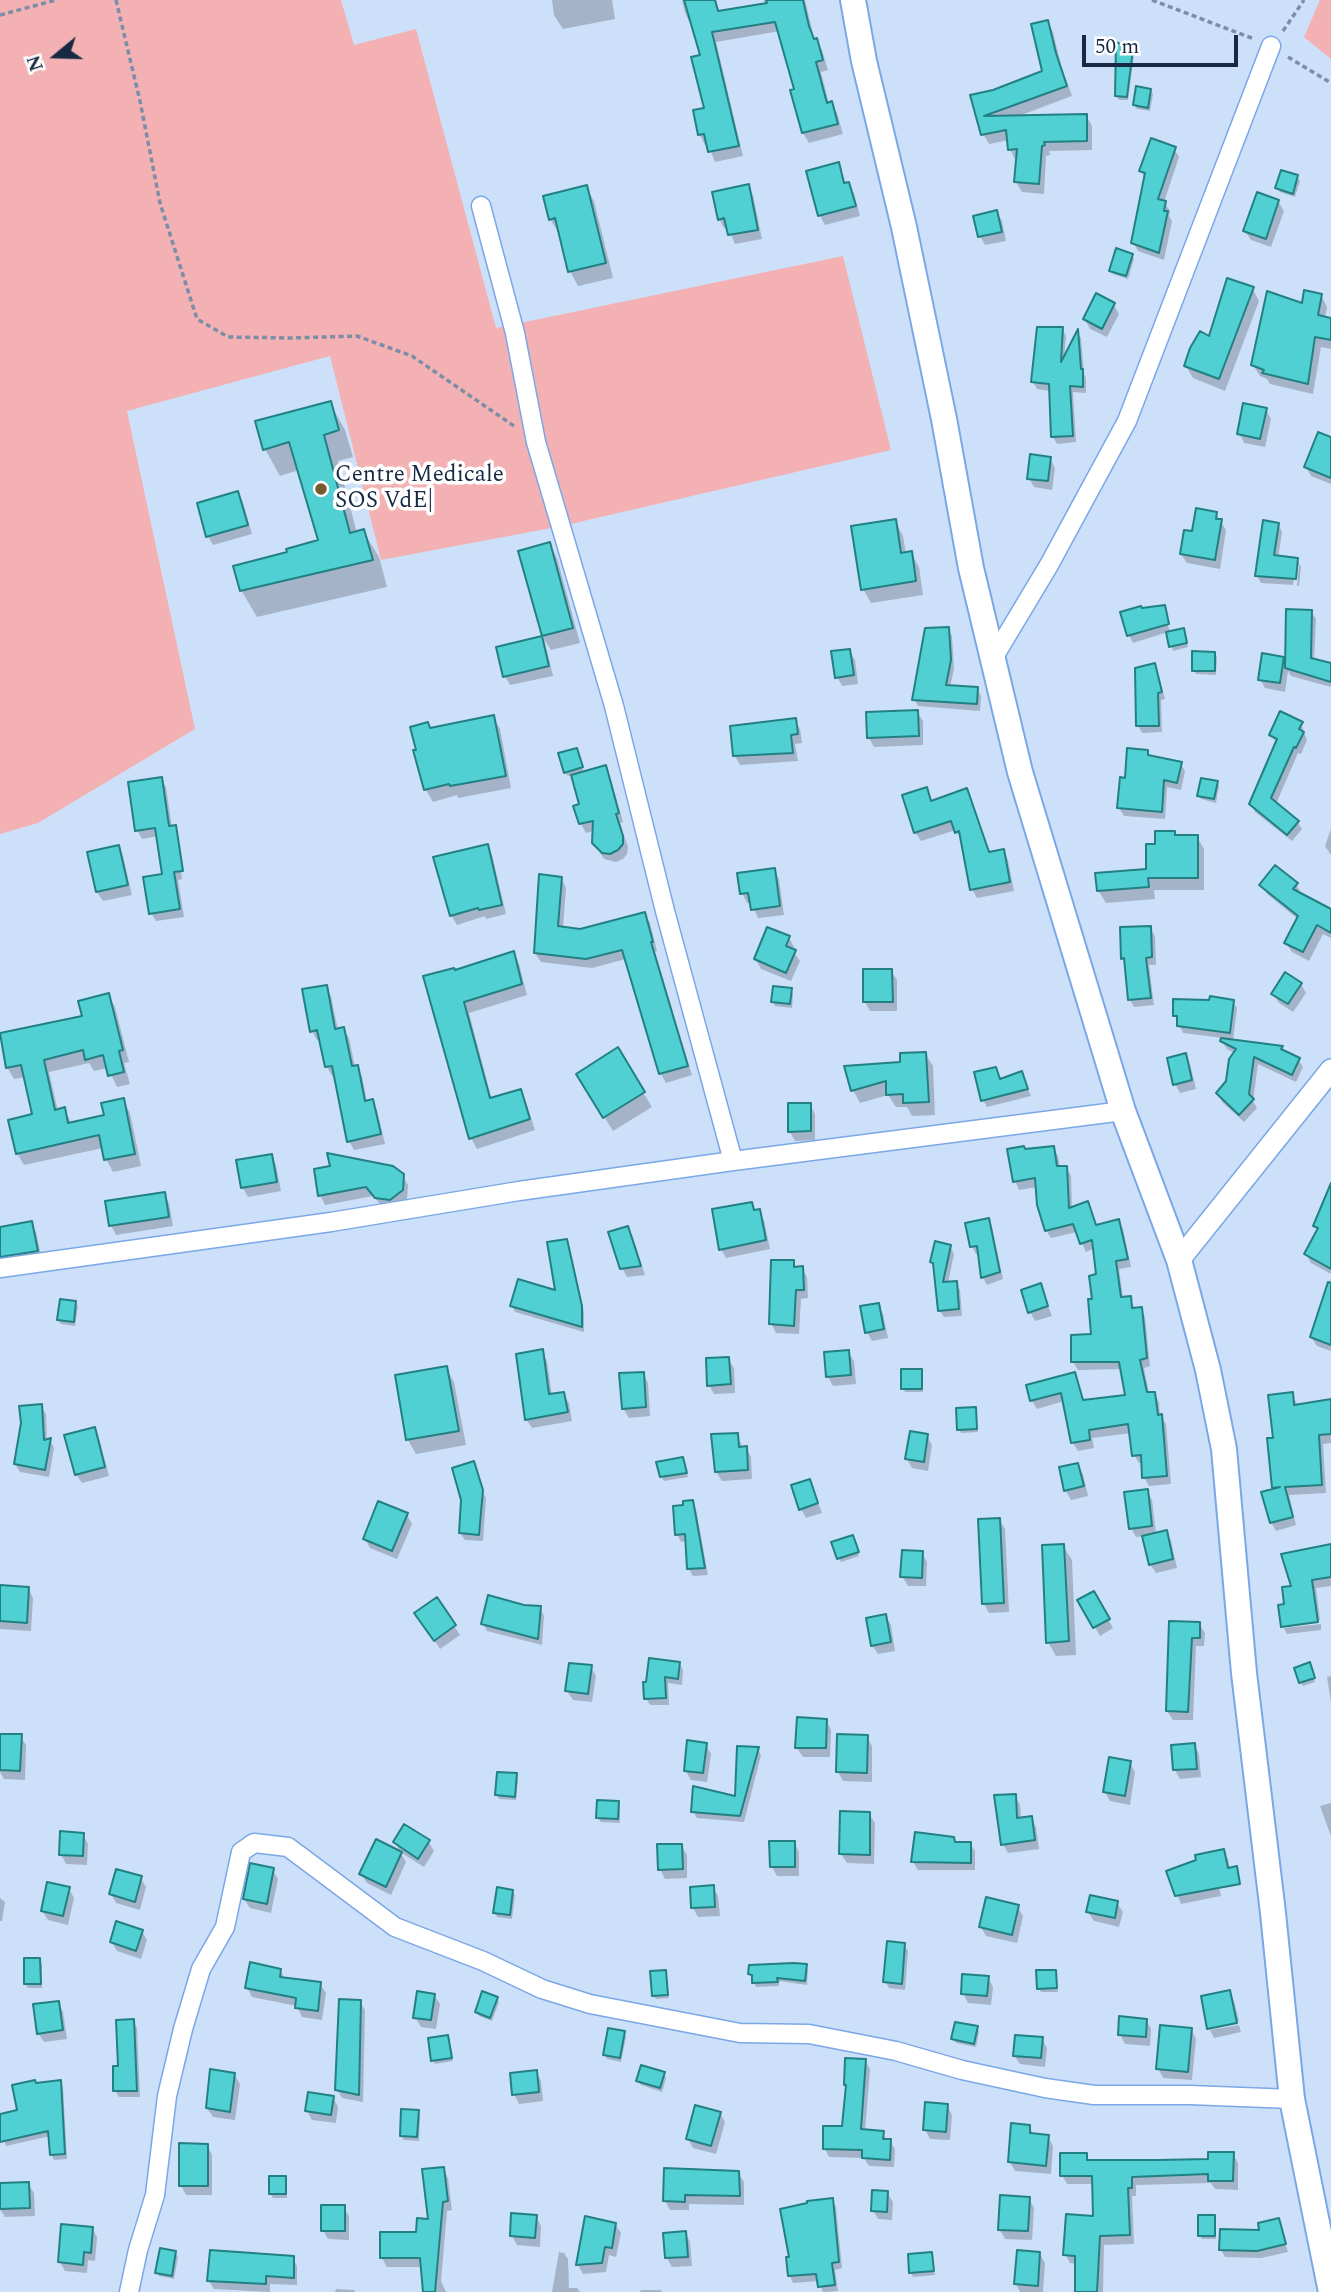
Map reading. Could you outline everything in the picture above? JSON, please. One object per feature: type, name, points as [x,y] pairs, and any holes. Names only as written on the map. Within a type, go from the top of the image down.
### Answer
[{"type":"main road","points":[[853,0],[864,61],[910,255],[971,568],[1020,772],[1123,1111],[1179,1260],[1208,1370],[1224,1449],[1244,1673],[1292,2099],[1331,2292]]},
{"type":"street","points":[[992,660],[1049,565],[1127,421],[1271,46]]},
{"type":"street","points":[[481,206],[515,333],[536,442],[614,706],[665,911],[733,1161]]},
{"type":"street","points":[[1179,1260],[1331,1070]]},
{"type":"street","points":[[0,1268],[331,1222],[519,1191],[733,1161],[1123,1111]]},
{"type":"street","points":[[129,2292],[138,2250],[155,2195],[167,2096],[183,2029],[201,1969],[225,1927],[241,1852],[254,1843],[288,1847],[396,1927],[483,1961],[542,1989],[590,2004],[740,2033],[809,2034],[896,2051],[962,2070],[1045,2088],[1094,2095],[1292,2099]]},
{"type":"path","points":[[0,15],[56,0]]},
{"type":"path","points":[[116,0],[160,203],[197,319],[228,337],[357,335],[412,356],[536,442]]},
{"type":"path","points":[[1152,0],[1271,46],[1331,83]]},
{"type":"path","points":[[1271,46],[1301,8],[1304,0]]},
{"type":"shaded area","points":[[0,0],[341,0],[354,45],[416,29],[496,328],[843,256],[891,450],[562,526],[381,560],[330,356],[127,411],[195,729],[38,823],[0,834]]},
{"type":"shaded area","points":[[1320,0],[1331,0],[1331,59],[1304,37]]},
{"type":"building","points":[[684,0],[715,0],[718,11],[767,3],[766,0],[803,0],[809,26],[814,39],[817,38],[823,60],[816,62],[827,103],[832,101],[838,124],[802,133],[790,90],[794,89],[775,22],[712,32],[739,146],[708,152],[704,134],[698,135],[693,110],[704,108],[691,57],[700,55]]},
{"type":"building","points":[[1048,20],[1067,86],[984,116],[1087,114],[1087,141],[1044,142],[1039,184],[1014,182],[1017,149],[1008,150],[1006,130],[981,135],[970,95],[993,90],[1042,71],[1031,24]]},
{"type":"building","points":[[1116,42],[1133,49],[1127,97],[1115,96]]},
{"type":"building","points":[[1136,86],[1151,89],[1148,108],[1133,105]]},
{"type":"building","points":[[1151,138],[1176,147],[1158,199],[1166,201],[1164,211],[1168,211],[1159,253],[1131,243],[1145,173],[1139,171]]},
{"type":"building","points":[[839,162],[844,183],[849,182],[856,206],[818,216],[806,171]]},
{"type":"building","points":[[1281,170],[1298,175],[1293,194],[1275,188]]},
{"type":"building","points":[[749,184],[758,230],[728,235],[724,218],[718,220],[712,192]]},
{"type":"building","points":[[587,185],[606,263],[568,272],[555,218],[549,220],[543,196]]},
{"type":"building","points":[[1257,192],[1279,200],[1266,239],[1243,231]]},
{"type":"building","points":[[997,210],[1002,232],[978,237],[973,216]]},
{"type":"building","points":[[1116,248],[1133,254],[1126,276],[1109,271]]},
{"type":"building","points":[[1227,278],[1254,287],[1219,379],[1184,366],[1200,331],[1209,336]]},
{"type":"building","points":[[1304,290],[1322,294],[1318,315],[1331,318],[1331,340],[1315,337],[1308,384],[1262,373],[1264,370],[1251,365],[1267,291],[1302,303]]},
{"type":"building","points":[[1096,293],[1115,303],[1102,329],[1083,319]]},
{"type":"building","points":[[1037,327],[1063,327],[1061,362],[1078,329],[1083,387],[1070,386],[1073,436],[1051,437],[1049,384],[1031,382]]},
{"type":"building","name":"Centre Medicale SOS VdE|","points":[[331,401],[339,430],[324,435],[350,533],[364,529],[373,560],[240,591],[233,566],[287,552],[286,549],[318,540],[289,442],[263,450],[255,421]]},
{"type":"building","points":[[1243,403],[1267,408],[1260,439],[1237,434]]},
{"type":"building","points":[[1318,432],[1331,437],[1331,478],[1304,467]]},
{"type":"building","points":[[1030,454],[1051,457],[1048,481],[1027,479]]},
{"type":"building","points":[[238,491],[248,525],[206,537],[197,503]]},
{"type":"building","points":[[1196,508],[1217,512],[1216,519],[1222,519],[1215,560],[1180,554],[1184,530],[1192,531]]},
{"type":"building","points":[[896,519],[901,553],[912,551],[916,581],[861,590],[851,526]]},
{"type":"building","points":[[1263,520],[1279,523],[1274,555],[1298,558],[1296,579],[1255,576]]},
{"type":"building","points":[[550,542],[573,628],[542,636],[518,551]]},
{"type":"building","points":[[1165,605],[1169,624],[1127,636],[1120,612],[1141,606]]},
{"type":"building","points":[[1286,609],[1312,610],[1311,658],[1331,663],[1331,682],[1285,668]]},
{"type":"building","points":[[949,627],[951,660],[946,685],[978,687],[977,704],[912,700],[925,628]]},
{"type":"building","points":[[1184,628],[1187,643],[1169,647],[1166,632]]},
{"type":"building","points":[[542,636],[549,666],[503,677],[496,647]]},
{"type":"building","points":[[850,649],[854,675],[835,678],[831,651]]},
{"type":"building","points":[[1192,651],[1215,652],[1215,671],[1192,671]]},
{"type":"building","points":[[1262,653],[1284,657],[1280,683],[1258,680]]},
{"type":"building","points":[[1155,663],[1162,692],[1158,693],[1159,726],[1136,726],[1135,668]]},
{"type":"building","points":[[918,710],[919,736],[867,738],[866,712]]},
{"type":"building","points":[[1280,711],[1303,722],[1299,729],[1304,732],[1296,748],[1294,747],[1271,798],[1299,821],[1287,835],[1249,804],[1277,739],[1269,735]]},
{"type":"building","points":[[494,715],[506,776],[424,790],[410,727],[428,722],[430,728]]},
{"type":"building","points":[[796,718],[798,734],[791,735],[793,753],[733,756],[730,726]]},
{"type":"building","points":[[577,748],[583,767],[564,773],[558,753]]},
{"type":"building","points":[[1127,748],[1148,750],[1148,755],[1182,762],[1177,783],[1164,780],[1162,812],[1117,808],[1120,777],[1125,778]]},
{"type":"building","points":[[606,765],[623,836],[623,844],[610,854],[602,853],[592,843],[593,821],[579,824],[573,806],[579,804],[571,775]]},
{"type":"building","points":[[162,777],[169,826],[176,825],[183,871],[174,872],[180,909],[149,914],[143,877],[162,874],[155,828],[135,831],[128,782]]},
{"type":"building","points":[[1201,778],[1218,781],[1214,799],[1197,796]]},
{"type":"building","points":[[927,787],[931,801],[967,788],[989,852],[1004,849],[1010,882],[970,890],[959,831],[955,833],[951,821],[914,833],[902,795]]},
{"type":"building","points":[[1155,831],[1175,831],[1175,835],[1198,835],[1198,878],[1148,878],[1149,887],[1097,891],[1095,873],[1146,869],[1146,844],[1155,844]]},
{"type":"building","points":[[488,844],[502,905],[450,916],[433,857]]},
{"type":"building","points":[[119,845],[128,885],[96,892],[87,852]]},
{"type":"building","points":[[1275,865],[1298,883],[1293,889],[1331,909],[1331,933],[1317,925],[1303,952],[1284,943],[1298,916],[1259,885]]},
{"type":"building","points":[[775,868],[780,906],[751,910],[748,893],[740,894],[737,873]]},
{"type":"building","points":[[539,874],[562,877],[558,926],[580,929],[645,912],[651,942],[688,1066],[659,1074],[622,950],[586,959],[534,953]]},
{"type":"building","points":[[1151,926],[1152,957],[1146,958],[1151,998],[1128,1000],[1124,958],[1121,959],[1120,927]]},
{"type":"building","points":[[767,927],[790,936],[786,946],[796,950],[786,973],[754,959]]},
{"type":"building","points":[[514,951],[522,984],[464,1002],[490,1098],[521,1089],[530,1119],[469,1139],[423,976],[454,968],[455,970]]},
{"type":"building","points":[[863,969],[892,969],[893,1002],[863,1002]]},
{"type":"building","points":[[1285,972],[1302,983],[1288,1004],[1271,994]]},
{"type":"building","points":[[327,985],[335,1029],[344,1027],[352,1066],[358,1065],[365,1101],[373,1099],[381,1134],[347,1142],[332,1066],[325,1067],[317,1030],[310,1032],[302,989]]},
{"type":"building","points":[[773,986],[792,988],[790,1004],[771,1002]]},
{"type":"building","points":[[109,993],[123,1050],[119,1051],[124,1072],[108,1076],[103,1055],[85,1060],[83,1050],[44,1060],[55,1110],[65,1107],[68,1123],[104,1115],[101,1103],[124,1098],[135,1154],[104,1160],[99,1135],[16,1154],[8,1120],[32,1114],[21,1065],[6,1068],[0,1033],[82,1016],[78,1001]]},
{"type":"building","points":[[1210,996],[1234,1000],[1230,1033],[1177,1026],[1177,1016],[1173,1016],[1173,999],[1209,1000]]},
{"type":"building","points":[[1221,1038],[1283,1046],[1281,1049],[1300,1058],[1292,1075],[1254,1057],[1249,1094],[1254,1099],[1239,1115],[1216,1093],[1226,1081],[1229,1059],[1236,1049],[1220,1041]]},
{"type":"building","points":[[618,1047],[645,1092],[603,1118],[576,1074]]},
{"type":"building","points":[[926,1052],[929,1102],[903,1103],[903,1094],[886,1095],[886,1081],[851,1091],[844,1066],[900,1062],[900,1053]]},
{"type":"building","points":[[1186,1053],[1192,1080],[1173,1085],[1167,1058]]},
{"type":"building","points":[[996,1067],[1000,1079],[1022,1071],[1028,1089],[981,1101],[974,1072]]},
{"type":"building","points":[[788,1103],[811,1103],[811,1131],[788,1132]]},
{"type":"building","points":[[1024,1146],[1025,1149],[1054,1146],[1057,1166],[1067,1166],[1069,1208],[1088,1201],[1096,1225],[1119,1219],[1128,1259],[1116,1261],[1121,1297],[1131,1296],[1132,1308],[1142,1307],[1147,1358],[1140,1360],[1147,1392],[1155,1392],[1158,1415],[1162,1414],[1167,1476],[1142,1478],[1141,1455],[1132,1456],[1128,1424],[1089,1430],[1090,1440],[1071,1443],[1061,1393],[1030,1401],[1026,1385],[1075,1372],[1083,1400],[1125,1395],[1119,1362],[1071,1362],[1071,1335],[1091,1334],[1088,1299],[1092,1299],[1089,1276],[1096,1274],[1092,1240],[1080,1244],[1073,1224],[1045,1231],[1037,1205],[1035,1178],[1013,1182],[1007,1149]]},
{"type":"building","points":[[327,1153],[393,1166],[404,1174],[403,1190],[390,1200],[375,1198],[366,1187],[318,1196],[314,1169],[330,1166]]},
{"type":"building","points":[[272,1154],[277,1182],[241,1188],[236,1160]]},
{"type":"building","points":[[1331,1183],[1331,1269],[1304,1254],[1318,1228],[1313,1226]]},
{"type":"building","points":[[165,1192],[169,1217],[109,1226],[105,1201]]},
{"type":"building","points":[[752,1202],[754,1210],[760,1209],[766,1240],[719,1250],[712,1209]]},
{"type":"building","points":[[989,1218],[1000,1272],[981,1278],[977,1246],[970,1247],[965,1223]]},
{"type":"building","points":[[32,1221],[38,1251],[0,1257],[0,1227]]},
{"type":"building","points":[[628,1226],[641,1266],[620,1269],[608,1232]]},
{"type":"building","points":[[567,1239],[582,1306],[582,1327],[510,1306],[518,1279],[555,1290],[547,1242]]},
{"type":"building","points":[[935,1241],[951,1245],[943,1282],[957,1281],[959,1309],[938,1311],[933,1263],[930,1262]]},
{"type":"building","points":[[771,1260],[794,1260],[794,1267],[803,1266],[804,1290],[796,1290],[794,1326],[769,1324]]},
{"type":"building","points":[[1328,1282],[1331,1283],[1331,1345],[1310,1337]]},
{"type":"building","points":[[1041,1283],[1048,1306],[1028,1313],[1021,1290]]},
{"type":"building","points":[[60,1299],[76,1301],[74,1322],[57,1320]]},
{"type":"building","points":[[879,1303],[884,1329],[865,1333],[860,1306]]},
{"type":"building","points":[[543,1349],[549,1394],[564,1392],[568,1412],[525,1420],[516,1354]]},
{"type":"building","points":[[849,1350],[851,1375],[826,1377],[824,1352]]},
{"type":"building","points":[[729,1357],[731,1384],[707,1386],[706,1358]]},
{"type":"building","points":[[447,1366],[459,1431],[406,1440],[395,1375]]},
{"type":"building","points":[[901,1369],[922,1369],[922,1389],[901,1389]]},
{"type":"building","points":[[644,1372],[646,1407],[622,1409],[619,1373]]},
{"type":"building","points":[[1293,1392],[1294,1405],[1331,1399],[1331,1434],[1319,1435],[1322,1485],[1285,1487],[1293,1517],[1270,1523],[1261,1492],[1280,1487],[1272,1488],[1267,1438],[1273,1438],[1268,1395]]},
{"type":"building","points":[[42,1404],[44,1440],[51,1438],[45,1470],[14,1464],[21,1423],[19,1406]]},
{"type":"building","points":[[976,1407],[977,1429],[957,1430],[956,1408]]},
{"type":"building","points":[[95,1427],[105,1467],[75,1475],[64,1435]]},
{"type":"building","points":[[910,1431],[928,1434],[924,1462],[905,1459]]},
{"type":"building","points":[[738,1433],[739,1447],[747,1446],[748,1470],[715,1472],[711,1434]]},
{"type":"building","points":[[683,1457],[687,1473],[660,1477],[656,1462]]},
{"type":"building","points":[[474,1461],[483,1490],[479,1535],[459,1533],[461,1500],[452,1468]]},
{"type":"building","points":[[1078,1463],[1084,1486],[1064,1491],[1059,1467]]},
{"type":"building","points":[[810,1479],[818,1503],[799,1510],[791,1485]]},
{"type":"building","points":[[1148,1489],[1152,1526],[1129,1529],[1124,1492]]},
{"type":"building","points":[[693,1500],[705,1568],[687,1569],[685,1534],[675,1535],[673,1506]]},
{"type":"building","points":[[378,1501],[408,1513],[392,1551],[363,1539]]},
{"type":"building","points":[[1000,1518],[1004,1603],[982,1604],[978,1519]]},
{"type":"building","points":[[1167,1530],[1173,1559],[1149,1565],[1142,1536]]},
{"type":"building","points":[[853,1535],[859,1552],[837,1559],[831,1542]]},
{"type":"building","points":[[1064,1544],[1069,1641],[1046,1643],[1042,1545]]},
{"type":"building","points":[[1331,1544],[1331,1577],[1312,1580],[1318,1622],[1281,1627],[1278,1605],[1284,1604],[1282,1587],[1291,1586],[1281,1554]]},
{"type":"building","points":[[902,1550],[923,1551],[922,1578],[900,1577]]},
{"type":"building","points":[[0,1585],[29,1587],[27,1623],[0,1621]]},
{"type":"building","points":[[1094,1591],[1110,1619],[1093,1628],[1077,1600]]},
{"type":"building","points":[[488,1595],[524,1605],[541,1606],[538,1639],[481,1624]]},
{"type":"building","points":[[437,1597],[456,1625],[434,1641],[414,1613]]},
{"type":"building","points":[[886,1614],[891,1642],[871,1646],[866,1618]]},
{"type":"building","points":[[1169,1621],[1200,1622],[1200,1638],[1192,1638],[1188,1712],[1166,1711]]},
{"type":"building","points":[[649,1658],[680,1662],[678,1679],[665,1677],[666,1698],[644,1699],[643,1682],[646,1682]]},
{"type":"building","points":[[1310,1662],[1315,1678],[1299,1683],[1294,1668]]},
{"type":"building","points":[[569,1663],[592,1665],[588,1694],[565,1691]]},
{"type":"building","points":[[797,1717],[827,1719],[826,1748],[795,1748]]},
{"type":"building","points":[[0,1734],[22,1734],[20,1771],[0,1770]]},
{"type":"building","points":[[837,1734],[868,1735],[867,1773],[836,1772]]},
{"type":"building","points":[[687,1740],[707,1743],[703,1773],[684,1771]]},
{"type":"building","points":[[1195,1743],[1197,1769],[1173,1770],[1171,1745]]},
{"type":"building","points":[[737,1746],[759,1747],[740,1816],[691,1812],[693,1786],[735,1796]]},
{"type":"building","points":[[1109,1757],[1131,1761],[1125,1796],[1103,1792]]},
{"type":"building","points":[[497,1772],[517,1773],[515,1797],[495,1795]]},
{"type":"building","points":[[1016,1794],[1017,1818],[1032,1816],[1035,1840],[1001,1845],[994,1795]]},
{"type":"building","points":[[597,1800],[619,1801],[618,1819],[596,1818]]},
{"type":"building","points":[[840,1811],[870,1812],[870,1855],[839,1854]]},
{"type":"building","points":[[404,1824],[430,1840],[418,1859],[393,1842]]},
{"type":"building","points":[[60,1831],[84,1833],[83,1856],[59,1855]]},
{"type":"building","points":[[915,1832],[954,1837],[955,1842],[971,1842],[971,1863],[911,1862]]},
{"type":"building","points":[[376,1839],[402,1852],[386,1887],[359,1874]]},
{"type":"building","points":[[769,1841],[795,1841],[795,1867],[770,1867]]},
{"type":"building","points":[[657,1844],[682,1844],[683,1869],[658,1870]]},
{"type":"building","points":[[1224,1849],[1228,1868],[1237,1866],[1240,1884],[1175,1896],[1166,1871],[1196,1860],[1195,1855]]},
{"type":"building","points":[[250,1863],[274,1868],[267,1904],[243,1899]]},
{"type":"building","points":[[116,1869],[142,1876],[135,1902],[109,1894]]},
{"type":"building","points":[[47,1882],[70,1887],[63,1916],[41,1911]]},
{"type":"building","points":[[714,1885],[715,1907],[691,1908],[690,1887]]},
{"type":"building","points":[[497,1887],[513,1890],[510,1915],[493,1913]]},
{"type":"building","points":[[1090,1895],[1118,1901],[1115,1918],[1086,1912]]},
{"type":"building","points":[[986,1897],[1019,1905],[1012,1935],[979,1927]]},
{"type":"building","points":[[116,1921],[143,1930],[136,1951],[110,1942]]},
{"type":"building","points":[[887,1941],[905,1943],[902,1984],[883,1982]]},
{"type":"building","points":[[24,1958],[40,1958],[41,1984],[24,1984]]},
{"type":"building","points":[[250,1962],[281,1969],[280,1977],[321,1982],[318,2011],[295,2008],[296,1998],[245,1988]]},
{"type":"building","points":[[807,1964],[805,1981],[777,1978],[778,1982],[752,1983],[752,1975],[748,1974],[749,1965]]},
{"type":"building","points":[[666,1970],[668,1995],[652,1996],[650,1971]]},
{"type":"building","points":[[1036,1970],[1056,1970],[1057,1988],[1037,1989]]},
{"type":"building","points":[[962,1974],[989,1976],[987,1996],[961,1994]]},
{"type":"building","points":[[1230,1990],[1237,2023],[1207,2029],[1201,1996]]},
{"type":"building","points":[[417,1991],[435,1994],[431,2020],[413,2018]]},
{"type":"building","points":[[482,1991],[498,1997],[490,2018],[475,2012]]},
{"type":"building","points":[[339,1999],[361,2000],[359,2095],[335,2090]]},
{"type":"building","points":[[59,2001],[63,2030],[37,2034],[33,2004]]},
{"type":"building","points":[[1119,2016],[1147,2019],[1146,2037],[1118,2035]]},
{"type":"building","points":[[134,2019],[137,2091],[113,2091],[113,2066],[118,2066],[116,2020]]},
{"type":"building","points":[[955,2022],[978,2026],[974,2044],[951,2039]]},
{"type":"building","points":[[1160,2025],[1192,2028],[1188,2072],[1156,2069]]},
{"type":"building","points":[[608,2028],[625,2031],[620,2058],[603,2055]]},
{"type":"building","points":[[448,2035],[452,2058],[431,2061],[428,2038]]},
{"type":"building","points":[[1015,2035],[1043,2037],[1041,2058],[1013,2056]]},
{"type":"building","points":[[845,2058],[866,2059],[861,2129],[884,2131],[883,2139],[891,2139],[890,2160],[862,2158],[862,2150],[823,2149],[823,2126],[842,2126],[846,2085]]},
{"type":"building","points":[[641,2065],[665,2072],[660,2088],[636,2081]]},
{"type":"building","points":[[210,2069],[235,2073],[230,2112],[206,2108]]},
{"type":"building","points":[[537,2070],[539,2092],[512,2095],[510,2073]]},
{"type":"building","points":[[35,2080],[36,2083],[61,2080],[65,2154],[50,2155],[48,2131],[0,2142],[0,2114],[17,2110],[12,2085]]},
{"type":"building","points":[[308,2092],[334,2096],[331,2115],[305,2111]]},
{"type":"building","points":[[925,2102],[948,2104],[946,2132],[923,2130]]},
{"type":"building","points":[[695,2105],[721,2112],[711,2146],[686,2139]]},
{"type":"building","points":[[401,2109],[419,2110],[417,2137],[400,2136]]},
{"type":"building","points":[[1011,2123],[1030,2125],[1030,2133],[1049,2135],[1046,2166],[1008,2162]]},
{"type":"building","points":[[179,2143],[208,2144],[208,2186],[179,2186]]},
{"type":"building","points":[[1208,2152],[1234,2152],[1233,2181],[1208,2181],[1208,2174],[1132,2177],[1132,2188],[1128,2188],[1130,2235],[1100,2236],[1097,2292],[1075,2292],[1075,2256],[1063,2255],[1066,2214],[1093,2216],[1092,2176],[1060,2176],[1060,2153],[1087,2153],[1087,2160],[1158,2160],[1208,2159]]},
{"type":"building","points":[[444,2167],[448,2201],[443,2202],[435,2292],[423,2292],[420,2258],[380,2258],[380,2232],[416,2232],[417,2218],[428,2219],[422,2169]]},
{"type":"building","points":[[664,2168],[739,2171],[740,2196],[685,2195],[685,2202],[663,2201]]},
{"type":"building","points":[[269,2176],[286,2176],[286,2194],[269,2194]]},
{"type":"building","points":[[29,2182],[30,2208],[0,2209],[0,2183]]},
{"type":"building","points":[[872,2190],[888,2191],[887,2212],[871,2211]]},
{"type":"building","points":[[1000,2195],[1030,2197],[1028,2231],[998,2230]]},
{"type":"building","points":[[833,2198],[839,2262],[832,2263],[835,2285],[818,2287],[816,2274],[788,2276],[786,2257],[789,2257],[780,2209],[807,2201]]},
{"type":"building","points":[[321,2205],[345,2205],[345,2231],[321,2231]]},
{"type":"building","points":[[511,2213],[537,2215],[535,2238],[510,2236]]},
{"type":"building","points":[[1198,2215],[1215,2215],[1215,2236],[1198,2236]]},
{"type":"building","points":[[585,2216],[616,2223],[612,2248],[605,2247],[602,2263],[576,2265]]},
{"type":"building","points":[[1279,2218],[1286,2244],[1257,2251],[1219,2250],[1220,2229],[1259,2230],[1258,2223]]},
{"type":"building","points":[[61,2224],[93,2227],[91,2253],[84,2252],[83,2265],[58,2262]]},
{"type":"building","points":[[686,2231],[688,2257],[665,2258],[663,2233]]},
{"type":"building","points":[[160,2248],[176,2251],[172,2276],[155,2273]]},
{"type":"building","points":[[210,2250],[294,2256],[294,2278],[266,2276],[266,2284],[207,2281]]},
{"type":"building","points":[[1017,2250],[1040,2252],[1038,2286],[1014,2284]]},
{"type":"building","points":[[932,2252],[934,2271],[909,2273],[908,2254]]},
{"type":"place","name":"Centre Medicale SOS VdE|","points":[[321,489]]}]
